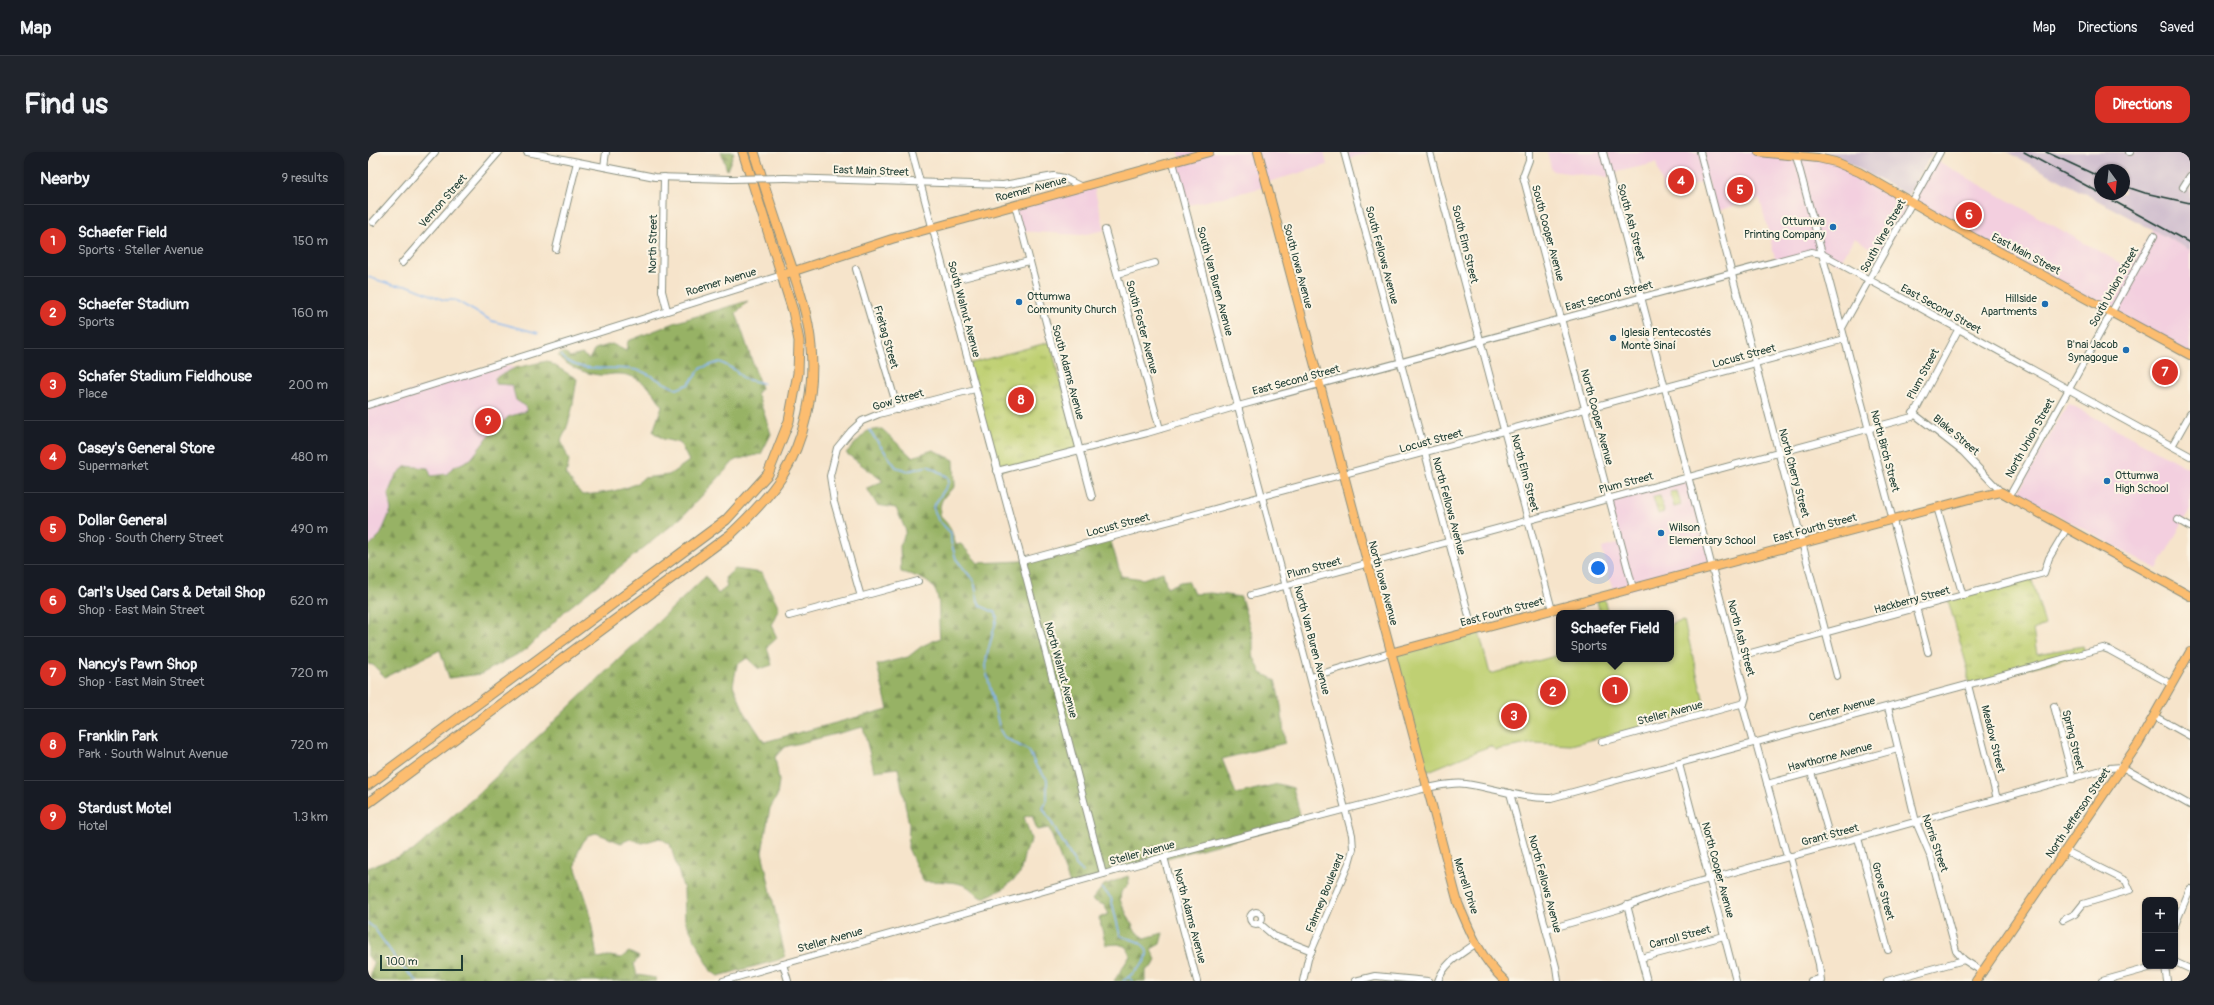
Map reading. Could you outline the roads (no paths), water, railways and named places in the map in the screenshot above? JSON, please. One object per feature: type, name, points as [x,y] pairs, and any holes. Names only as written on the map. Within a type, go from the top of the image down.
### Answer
[{"type":"highway","points":[[368,786],[726,520],[768,474],[789,420],[798,373],[799,341],[793,311],[743,152]]},
{"type":"highway","points":[[368,803],[731,534],[759,508],[782,477],[800,439],[810,400],[811,347],[809,329],[793,271],[754,152]]},
{"type":"main road","points":[[1082,187],[1209,152]]},
{"type":"main road","name":"South Iowa Avenue","points":[[1258,152],[1318,384]]},
{"type":"main road","name":"East Main Street","points":[[1759,152],[1818,158],[1859,172],[1912,203],[2190,355]]},
{"type":"main road","name":"Roemer Avenue","points":[[782,275],[932,228],[1082,187]]},
{"type":"main road","name":"North Iowa Avenue","points":[[1318,384],[1426,788]]},
{"type":"main road","points":[[2001,492],[2190,596]]},
{"type":"main road","name":"East Fourth Street","points":[[1390,653],[1937,507],[2001,492]]},
{"type":"main road","name":"North Jefferson Street","points":[[1976,981],[2122,767],[2154,716],[2190,652]]},
{"type":"main road","name":"Morrell Drive","points":[[1426,788],[1458,902],[1475,944],[1490,966],[1505,981]]},
{"type":"street","points":[[373,222],[435,152]]},
{"type":"street","name":"Vernon Street","points":[[402,263],[499,152]]},
{"type":"street","name":"East Main Street","points":[[527,152],[664,177],[731,179],[786,178],[920,184],[1003,185],[1054,176],[1064,178],[1082,187]]},
{"type":"street","points":[[604,167],[606,152]]},
{"type":"street","name":"South Walnut Avenue","points":[[912,152],[997,471]]},
{"type":"street","name":"South Fellows Avenue","points":[[1344,152],[1400,363]]},
{"type":"street","name":"South Elm Street","points":[[1430,152],[1480,341]]},
{"type":"street","name":"South Cooper Avenue","points":[[1529,152],[1529,160],[1523,176],[1561,320]]},
{"type":"street","name":"South Ash Street","points":[[1603,152],[1641,298]]},
{"type":"street","name":"North Cherry Street","points":[[1700,152],[1837,676]]},
{"type":"street","name":"South Vine Street","points":[[1842,328],[1940,152]]},
{"type":"street","name":"North Birch Street","points":[[1796,156],[1928,652]]},
{"type":"street","points":[[556,249],[577,162]]},
{"type":"street","name":"South Van Buren Avenue","points":[[1173,162],[1238,406]]},
{"type":"street","points":[[2183,188],[2190,176]]},
{"type":"street","name":"North Street","points":[[664,177],[662,290],[667,310]]},
{"type":"street","name":"South Adams Avenue","points":[[1015,205],[1079,450]]},
{"type":"street","name":"South Foster Avenue","points":[[1105,230],[1160,429]]},
{"type":"street","name":"South Union Street","points":[[2069,390],[2154,236]]},
{"type":"street","name":"East Second Street","points":[[997,471],[1160,429],[1318,384],[1811,252],[1822,254],[2190,456]]},
{"type":"street","points":[[947,282],[1029,261]]},
{"type":"street","points":[[1118,274],[1155,264]]},
{"type":"street","name":"Freitag Street","points":[[856,269],[898,410]]},
{"type":"street","name":"Roemer Avenue","points":[[368,405],[782,275]]},
{"type":"street","name":"North Ash Street","points":[[1641,298],[1736,657],[1746,697],[1743,707],[1751,738],[1756,743],[1786,853],[1790,857],[1819,964],[1821,980]]},
{"type":"street","name":"North Cooper Avenue","points":[[1561,320],[1584,410],[1634,588]]},
{"type":"street","name":"Plum Street","points":[[1251,595],[1912,416],[1958,330]]},
{"type":"street","name":"Locust Street","points":[[1022,561],[1845,339]]},
{"type":"street","name":"North Elm Street","points":[[1480,341],[1552,610]]},
{"type":"street","name":"North Fellows Avenue","points":[[1400,363],[1472,631]]},
{"type":"street","name":"Gow Street","points":[[861,597],[837,513],[830,476],[837,448],[850,431],[862,421],[879,414],[975,389]]},
{"type":"street","name":"North Union Street","points":[[2009,497],[2044,431],[2069,390]]},
{"type":"street","name":"North Van Buren Avenue","points":[[1238,406],[1347,810]]},
{"type":"street","name":"Blake Street","points":[[1913,413],[1963,452],[2001,492]]},
{"type":"street","points":[[2172,446],[2190,414]]},
{"type":"street","points":[[1079,450],[1092,497]]},
{"type":"street","name":"North Walnut Avenue","points":[[997,471],[1022,561],[1103,874]]},
{"type":"street","points":[[1937,507],[1962,596]]},
{"type":"street","points":[[2178,520],[2190,527]]},
{"type":"street","name":"Hackberry Street","points":[[1736,657],[1917,609],[2044,573],[2049,558],[2067,528]]},
{"type":"street","points":[[789,616],[918,581]]},
{"type":"street","name":"Center Avenue","points":[[1510,793],[1534,798],[1552,798],[2103,648],[2171,684]]},
{"type":"street","name":"East Fourth Street","points":[[1311,677],[1390,653]]},
{"type":"street","name":"Meadow Street","points":[[1968,685],[1997,799]]},
{"type":"street","name":"Steller Avenue","points":[[1602,742],[1744,703]]},
{"type":"street","name":"Spring Street","points":[[2054,706],[2072,779]]},
{"type":"street","name":"Norris Street","points":[[1888,707],[1916,822],[1930,857],[1956,951],[1964,960],[1983,972]]},
{"type":"street","points":[[2154,716],[2190,736]]},
{"type":"street","name":"Hawthorne Avenue","points":[[1767,784],[1898,749]]},
{"type":"street","name":"North Cooper Avenue","points":[[1679,764],[1736,981]]},
{"type":"street","points":[[2122,767],[2190,804]]},
{"type":"street","name":"Grant Street","points":[[1546,930],[1627,905],[1666,891],[1997,799],[2122,767]]},
{"type":"street","points":[[1811,772],[1832,845]]},
{"type":"street","name":"Steller Avenue","points":[[722,981],[1164,857],[1426,788],[1465,784],[1510,793]]},
{"type":"street","name":"North Fellows Avenue","points":[[1510,793],[1558,981]]},
{"type":"street","name":"Fahrney Boulevard","points":[[1303,981],[1312,951],[1343,880],[1353,849],[1347,810]]},
{"type":"street","name":"Grove Street","points":[[1858,838],[1888,950]]},
{"type":"street","points":[[2063,920],[2075,914],[2082,904],[2130,890],[2126,881],[2066,851]]},
{"type":"street","name":"North Adams Avenue","points":[[1164,857],[1197,981]]},
{"type":"street","points":[[2178,918],[2190,889]]},
{"type":"street","points":[[1627,905],[1648,981]]},
{"type":"street","points":[[1260,923],[1274,936],[1312,951]]},
{"type":"street","name":"Carroll Street","points":[[1641,958],[1724,936]]},
{"type":"street","points":[[1438,981],[1442,971],[1450,962],[1475,944]]},
{"type":"street","points":[[1887,981],[1964,960]]},
{"type":"street","points":[[2178,963],[2190,969]]},
{"type":"street","points":[[783,964],[788,981]]},
{"type":"street","points":[[2102,981],[2145,969]]},
{"type":"street","points":[[2165,969],[2167,981]]},
{"type":"street","points":[[1355,981],[1375,976],[1428,981]]},
{"type":"street","points":[[1811,981],[1821,980]]},
{"type":"waterway","points":[[368,277],[393,285],[409,286],[444,300],[455,300],[492,321],[538,333]]},
{"type":"waterway","points":[[561,355],[568,362],[577,366],[587,368],[620,368],[640,371],[677,389],[689,384],[701,368],[720,362],[735,370],[744,379],[763,383]]},
{"type":"waterway","points":[[869,430],[896,467],[908,471],[928,466],[948,477],[949,483],[933,507],[938,520],[951,533],[951,542],[956,559],[974,581],[978,601],[981,606],[996,613],[997,618],[985,666],[1000,730],[1004,737],[1029,751],[1036,766],[1047,779],[1047,801],[1043,808],[1076,865],[1083,872]]},
{"type":"waterway","points":[[1102,888],[1111,898],[1120,935],[1140,943],[1145,948],[1147,953],[1146,959],[1138,969],[1123,981]]},
{"type":"waterway","points":[[368,923],[374,928],[403,968],[417,981]]},
{"type":"waterway","points":[[1128,977],[1133,981]]},
{"type":"railway","points":[[2024,152],[2094,190]]},
{"type":"railway","points":[[2046,152],[2094,174]]},
{"type":"railway","points":[[2130,188],[2145,193],[2190,203]]},
{"type":"railway","points":[[2112,200],[2190,243]]},
{"type":"place","name":"Casey's General Store","points":[[1681,181]]},
{"type":"place","name":"Dollar General","points":[[1740,190]]},
{"type":"place","name":"Carl's Used Cars & Detail Shop","points":[[1969,215]]},
{"type":"place","name":"Ottumwa Printing Company","points":[[1833,227]]},
{"type":"place","name":"Ottumwa Community Church","points":[[1019,302]]},
{"type":"place","name":"Hillside Apartments","points":[[2045,304]]},
{"type":"place","name":"Iglesia Pentecostés Monte Sinaí","points":[[1613,338]]},
{"type":"place","name":"B'nai Jacob Synagogue","points":[[2126,350]]},
{"type":"place","name":"Nancy's Pawn Shop","points":[[2165,372]]},
{"type":"place","name":"Franklin Park","points":[[1021,400]]},
{"type":"place","name":"Stardust Motel","points":[[488,421]]},
{"type":"place","name":"Ottumwa High School","points":[[2107,481]]},
{"type":"place","name":"Wilson Elementary School","points":[[1661,533]]},
{"type":"place","name":"Schaefer Field","points":[[1615,690]]},
{"type":"place","name":"Schaefer Stadium","points":[[1553,692]]},
{"type":"place","name":"Schafer Stadium Fieldhouse","points":[[1514,716]]}]
